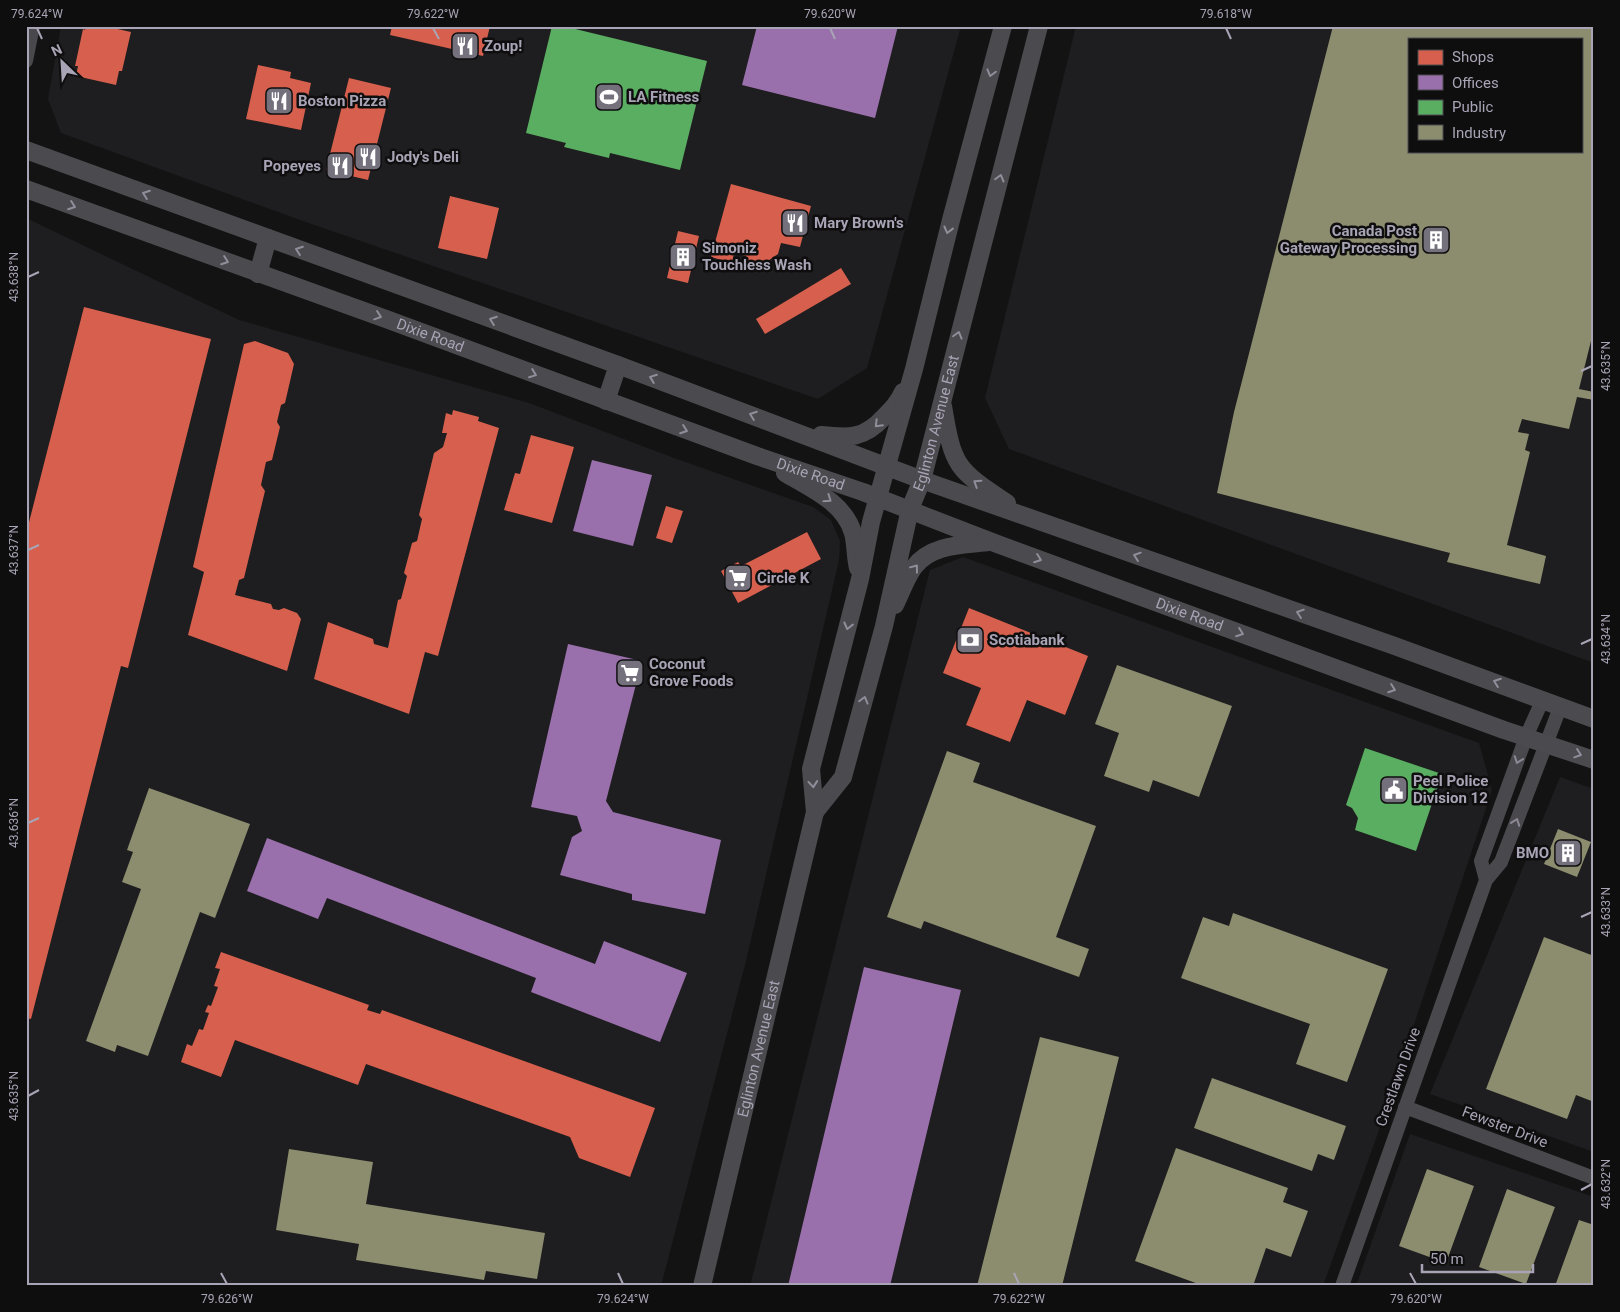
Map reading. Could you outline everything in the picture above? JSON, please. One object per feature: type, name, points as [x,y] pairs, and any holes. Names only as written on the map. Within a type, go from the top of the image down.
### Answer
[{"type":"main road","name":"Eglinton Avenue East","points":[[702,1286],[815,812],[811,768],[860,579],[886,467],[914,370],[1003,26]]},
{"type":"main road","name":"Eglinton Avenue East","points":[[815,812],[843,777],[884,626],[910,509],[922,480],[941,399],[1039,26]]},
{"type":"main road","points":[[26,150],[618,365],[799,432],[886,467],[1543,699],[1594,719]]},
{"type":"main road","name":"Dixie Road","points":[[26,189],[757,456],[910,509],[992,542],[1526,737],[1594,760]]},
{"type":"main road","points":[[258,274],[268,238]]},
{"type":"main road","points":[[606,401],[618,365]]},
{"type":"main road","points":[[799,432],[842,437],[862,434],[872,430],[898,403],[914,370]]},
{"type":"main road","points":[[941,399],[949,446],[954,458],[969,478],[1033,520]]},
{"type":"main road","points":[[757,456],[836,505],[848,519],[853,535],[860,579]]},
{"type":"main road","points":[[884,626],[914,568],[923,558],[936,550],[947,547],[992,542]]},
{"type":"street","points":[[26,61],[33,26]]},
{"type":"street","name":"Crestlawn Drive","points":[[1486,880],[1481,861],[1526,737],[1543,699]]},
{"type":"street","name":"Crestlawn Drive","points":[[1342,1286],[1486,880],[1501,862],[1545,743],[1561,706]]},
{"type":"street","name":"Fewster Drive","points":[[1405,1106],[1594,1178]]},
{"type":"shaded area","points":[[61,26],[961,26],[867,368],[818,399],[303,221],[61,133],[48,99]]},
{"type":"shaded area","points":[[1076,26],[1594,26],[1594,663],[1009,449],[985,398]]},
{"type":"shaded area","points":[[26,218],[239,320],[529,403],[674,458],[813,507],[831,520],[840,541],[839,560],[746,961],[661,1286],[26,1286]]},
{"type":"shaded area","points":[[963,557],[1479,743],[1492,790],[1378,1133],[1323,1286],[750,1286],[930,570]]},
{"type":"shaded area","points":[[1560,777],[1594,789],[1594,1152],[1430,1094]]},
{"type":"shaded area","points":[[1410,1134],[1594,1197],[1594,1286],[1356,1286]]},
{"type":"building: Shops","points":[[86,26],[104,26],[131,32],[122,71],[119,71],[116,85],[76,76],[78,66],[75,66],[83,29],[85,30]]},
{"type":"building: Shops","points":[[392,26],[490,26],[483,56],[390,35]]},
{"type":"building: Shops","name":"Boston Pizza","points":[[258,65],[291,72],[290,78],[311,83],[301,130],[246,119]]},
{"type":"building: Shops","points":[[349,78],[391,88],[368,180],[326,170]]},
{"type":"building: Shops","points":[[731,184],[811,206],[800,247],[781,243],[778,254],[762,265],[749,262],[746,256],[734,253],[732,263],[711,257]]},
{"type":"building: Shops","points":[[450,196],[499,208],[487,259],[438,248]]},
{"type":"building: Shops","name":"Simoniz Touchless Wash","points":[[678,231],[699,236],[688,283],[667,278]]},
{"type":"building: Shops","points":[[841,268],[851,284],[765,334],[756,319]]},
{"type":"building: Shops","points":[[84,307],[211,339],[128,668],[121,666],[31,1019],[26,1018],[26,534]]},
{"type":"building: Shops","points":[[255,341],[288,353],[294,364],[285,403],[281,405],[277,422],[280,427],[272,460],[266,462],[261,485],[265,491],[244,578],[239,580],[235,595],[271,604],[273,609],[279,610],[284,608],[297,613],[301,619],[287,671],[188,635],[204,572],[193,567],[244,344]]},
{"type":"building: Shops","points":[[453,410],[479,417],[478,421],[499,428],[438,656],[425,652],[409,714],[314,679],[328,622],[373,639],[374,644],[388,648],[398,600],[401,599],[407,576],[404,573],[412,543],[417,541],[422,519],[419,515],[434,453],[443,447],[447,433],[442,433],[446,413],[452,415]]},
{"type":"building: Shops","points":[[531,435],[574,447],[552,523],[504,510],[515,473],[520,474]]},
{"type":"building: Shops","points":[[666,506],[683,511],[672,543],[656,538]]},
{"type":"building: Shops","points":[[807,532],[821,559],[738,603],[721,571],[738,562],[741,566]]},
{"type":"building: Shops","points":[[969,608],[1088,656],[1065,715],[1027,700],[1010,742],[966,725],[981,688],[943,673]]},
{"type":"building: Shops","points":[[221,952],[369,1005],[367,1010],[380,1014],[382,1010],[655,1108],[630,1177],[579,1158],[570,1137],[366,1064],[358,1085],[235,1040],[221,1077],[181,1062],[187,1044],[192,1046],[199,1029],[203,1030],[209,1013],[205,1012],[208,1005],[211,1006],[218,987],[214,986],[220,969],[215,968]]},
{"type":"building: Offices","points":[[757,26],[898,26],[875,118],[742,85]]},
{"type":"building: Offices","points":[[592,460],[652,475],[633,546],[573,531]]},
{"type":"building: Offices","points":[[568,644],[642,661],[606,801],[613,812],[721,840],[705,914],[632,900],[632,894],[560,875],[572,837],[582,831],[577,816],[531,807]]},
{"type":"building: Offices","points":[[267,838],[595,964],[604,941],[687,973],[660,1042],[531,992],[536,978],[327,898],[318,919],[247,891]]},
{"type":"building: Offices","points":[[864,967],[961,990],[890,1286],[788,1286]]},
{"type":"building: Public","points":[[552,26],[563,26],[707,61],[680,170],[610,153],[609,158],[564,147],[566,143],[526,133]]},
{"type":"building: Public","name":"Peel Police Division 12","points":[[1365,748],[1442,774],[1416,851],[1355,830],[1358,818],[1352,808],[1346,805]]},
{"type":"building: Industry","name":"Canada Post Gateway Processing","points":[[1333,26],[1594,26],[1594,329],[1579,389],[1594,392],[1594,400],[1577,397],[1569,429],[1522,419],[1518,432],[1529,434],[1525,450],[1530,452],[1507,545],[1546,556],[1540,584],[1447,562],[1450,553],[1217,493],[1234,412]]},
{"type":"building: Industry","points":[[1117,665],[1232,706],[1199,797],[1153,780],[1149,792],[1104,776],[1119,733],[1095,724]]},
{"type":"building: Industry","points":[[947,751],[980,763],[973,782],[1096,826],[1056,937],[1089,949],[1079,977],[924,921],[921,929],[887,917]]},
{"type":"building: Industry","points":[[149,788],[250,824],[215,918],[200,912],[148,1056],[117,1045],[115,1052],[86,1041],[141,889],[122,882],[133,852],[127,850]]},
{"type":"building: Industry","name":"BMO","points":[[1558,829],[1591,842],[1577,877],[1544,864]]},
{"type":"building: Industry","points":[[1233,913],[1388,969],[1347,1082],[1296,1064],[1310,1024],[1181,978],[1203,917],[1229,926]]},
{"type":"building: Industry","points":[[1544,937],[1594,956],[1594,1102],[1576,1095],[1567,1119],[1486,1089]]},
{"type":"building: Industry","points":[[1040,1037],[1119,1057],[1062,1286],[977,1286]]},
{"type":"building: Industry","points":[[1212,1078],[1346,1126],[1334,1160],[1318,1154],[1312,1171],[1194,1128]]},
{"type":"building: Industry","points":[[1176,1148],[1288,1188],[1283,1202],[1308,1211],[1291,1257],[1266,1248],[1253,1286],[1204,1286],[1135,1261]]},
{"type":"building: Industry","points":[[289,1149],[373,1162],[366,1204],[545,1233],[537,1279],[486,1271],[484,1280],[356,1260],[359,1244],[276,1230]]},
{"type":"building: Industry","points":[[1427,1169],[1474,1186],[1446,1263],[1399,1246]]},
{"type":"building: Industry","points":[[1507,1189],[1555,1207],[1526,1284],[1479,1267]]},
{"type":"building: Industry","points":[[1579,1220],[1594,1225],[1594,1286],[1555,1286]]},
{"type":"place","name":"Zoup!","points":[[465,46]]},
{"type":"place","name":"LA Fitness","points":[[609,97]]},
{"type":"place","name":"Boston Pizza","points":[[279,101]]},
{"type":"place","name":"Jody's Deli","points":[[368,157]]},
{"type":"place","name":"Popeyes","points":[[340,166]]},
{"type":"place","name":"Mary Brown's","points":[[795,223]]},
{"type":"place","name":"Canada Post Gateway Processing","points":[[1436,240]]},
{"type":"place","name":"Simoniz Touchless Wash","points":[[683,257]]},
{"type":"place","name":"Circle K","points":[[738,578]]},
{"type":"place","name":"Scotiabank","points":[[970,640]]},
{"type":"place","name":"Coconut Grove Foods","points":[[630,673]]},
{"type":"place","name":"Peel Police Division 12","points":[[1394,790]]},
{"type":"place","name":"BMO","points":[[1568,853]]}]
